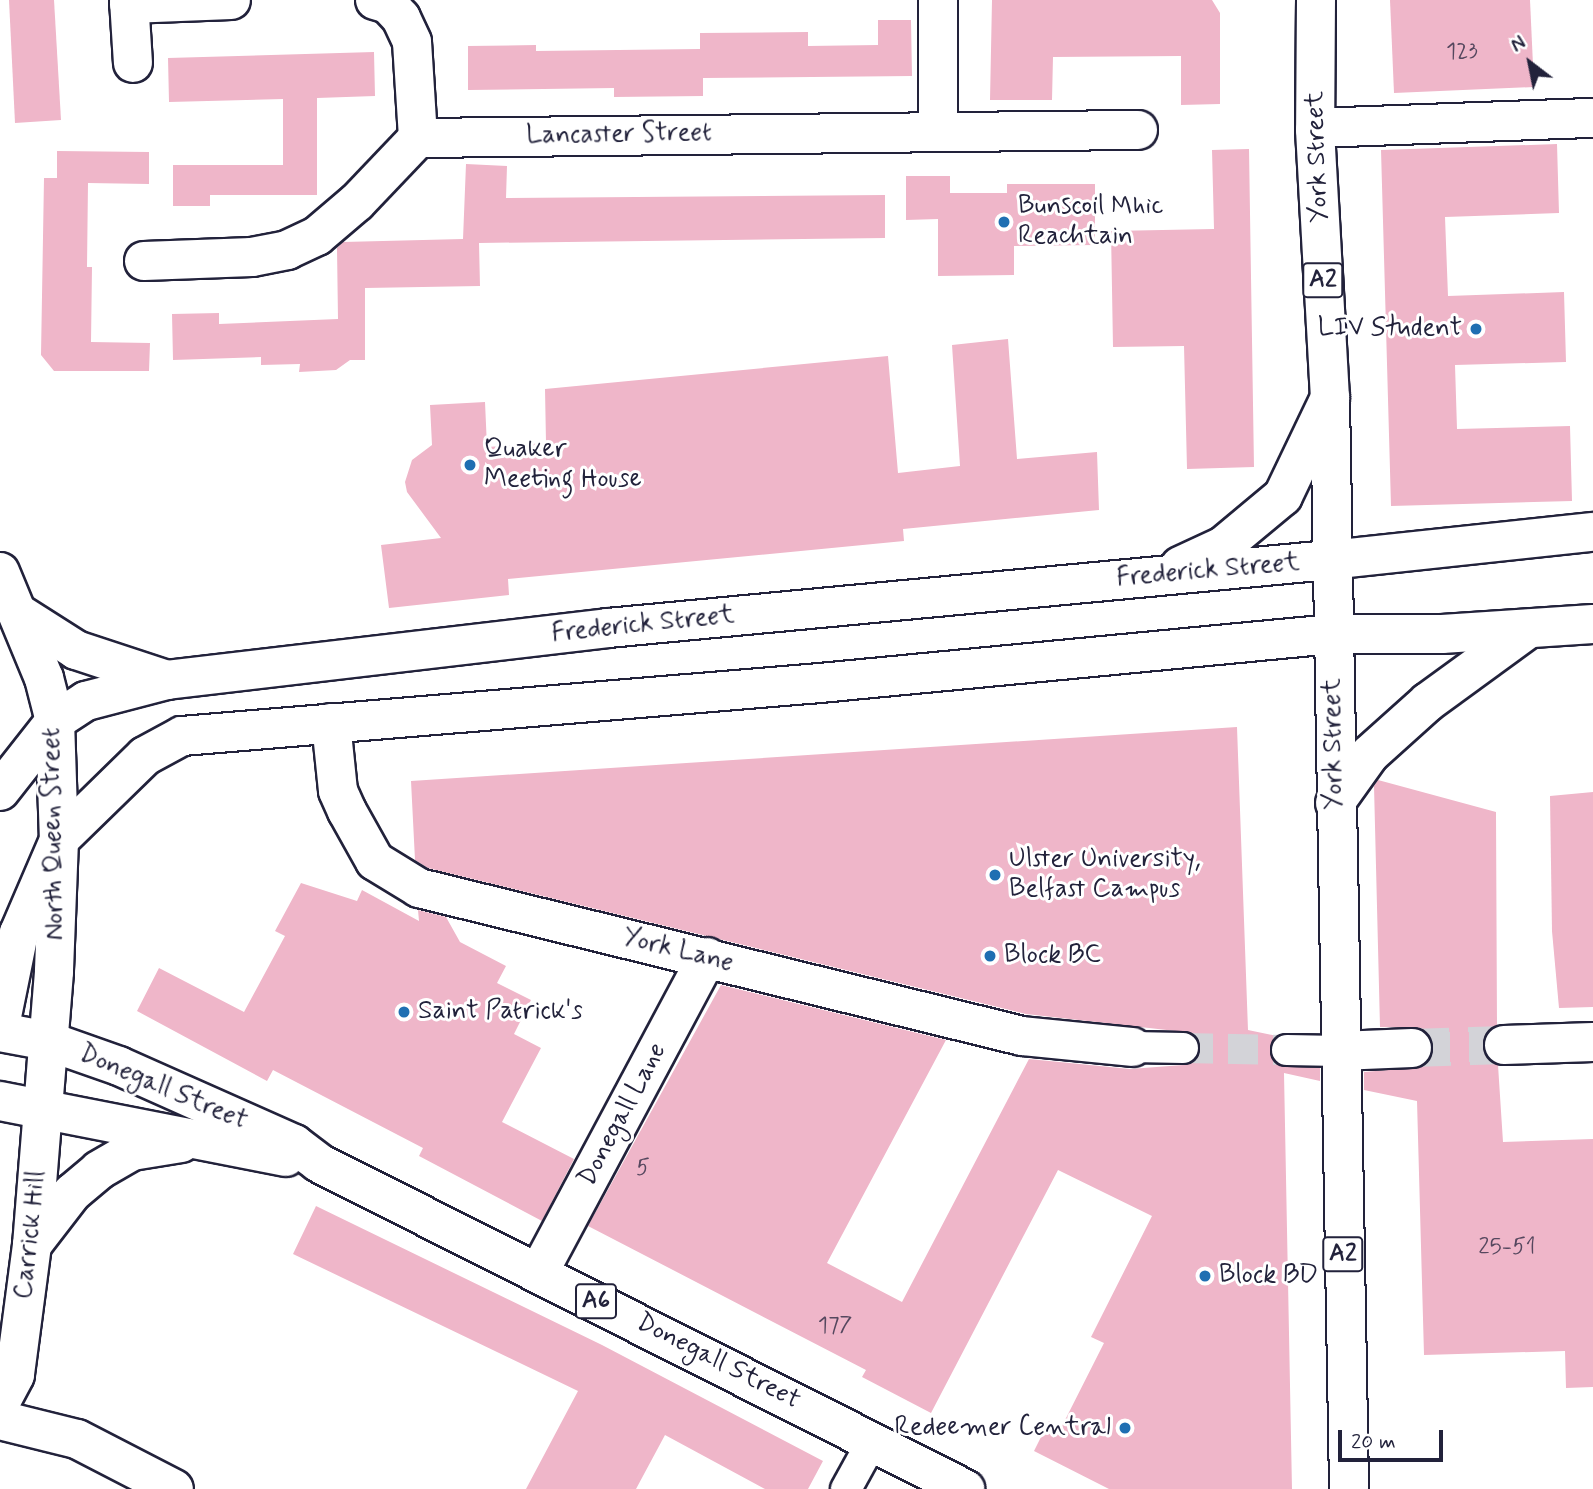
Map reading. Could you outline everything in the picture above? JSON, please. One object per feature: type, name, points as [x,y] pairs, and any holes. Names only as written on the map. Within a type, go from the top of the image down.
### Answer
[{"type":"main road","points":[[133,63],[129,2],[231,0]]},
{"type":"main road","points":[[144,261],[252,257],[287,250],[317,236],[357,202],[418,138],[412,42],[401,18],[387,4],[376,0]]},
{"type":"main road","points":[[938,0],[939,131]]},
{"type":"main road","name":"York Street","points":[[1316,0],[1316,128],[1330,398],[1329,560],[1333,634],[1349,1489]]},
{"type":"main road","points":[[1316,128],[1593,118]]},
{"type":"main road","name":"Lancaster Street","points":[[418,138],[1138,130]]},
{"type":"main road","points":[[1159,575],[1223,546],[1283,496],[1330,398]]},
{"type":"main road","name":"Frederick Street","points":[[0,790],[55,721],[86,701],[167,680],[608,628],[1329,560],[1593,532]]},
{"type":"main road","name":"North Queen Street","points":[[0,574],[9,625],[44,678],[55,721],[59,840],[42,1106]]},
{"type":"main road","points":[[0,1026],[19,933],[59,840],[145,755],[182,736],[820,683],[1333,634],[1528,629],[1593,624]]},
{"type":"main road","points":[[9,625],[167,680]]},
{"type":"main road","points":[[1335,803],[1370,754],[1427,702],[1528,629]]},
{"type":"main road","name":"York Lane","points":[[331,723],[338,791],[375,861],[419,888],[1022,1036],[1132,1047]]},
{"type":"main road","name":"Donegall Lane","points":[[539,1272],[707,957]]},
{"type":"main road","name":"Donegall Street","points":[[0,1032],[48,1041],[119,1066],[283,1139],[319,1163],[873,1440],[965,1489]]},
{"type":"main road","points":[[1504,1045],[1593,1042]]},
{"type":"main road","points":[[1339,1051],[1412,1048]]},
{"type":"main road","name":"Donegall Street","points":[[0,1101],[42,1106],[197,1141],[319,1163]]},
{"type":"main road","name":"Carrick Hill","points":[[0,1403],[15,1375],[32,1245],[42,1106]]},
{"type":"main road","points":[[32,1245],[72,1193],[112,1161],[132,1150],[197,1141]]},
{"type":"main road","points":[[0,1420],[77,1439],[174,1489]]},
{"type":"street","points":[[1132,1047],[1182,1048]]},
{"type":"street","points":[[1287,1050],[1339,1051]]},
{"type":"street","points":[[846,1489],[873,1440]]},
{"type":"building","points":[[9,0],[54,0],[61,120],[15,123]]},
{"type":"building","points":[[992,0],[1212,0],[1220,13],[1220,104],[1181,105],[1181,56],[1053,57],[1052,100],[990,100]]},
{"type":"building","points":[[1390,0],[1530,0],[1534,87],[1394,93]]},
{"type":"building","points":[[878,20],[911,20],[912,76],[703,78],[703,96],[614,97],[614,88],[468,90],[468,46],[536,45],[536,51],[700,49],[700,33],[808,32],[808,46],[878,45]]},
{"type":"building","points":[[374,52],[375,96],[317,98],[317,195],[210,195],[210,206],[173,206],[173,165],[283,165],[283,99],[169,102],[168,58]]},
{"type":"building","name":"LIV Student","points":[[1557,144],[1559,213],[1445,217],[1448,296],[1564,292],[1566,362],[1455,365],[1457,429],[1570,426],[1572,501],[1391,506],[1381,150]]},
{"type":"building","points":[[1249,149],[1254,467],[1187,469],[1184,346],[1113,347],[1111,231],[1214,229],[1212,150]]},
{"type":"building","points":[[57,151],[149,152],[149,184],[88,183],[87,267],[92,267],[91,342],[150,343],[149,371],[54,371],[41,355],[44,178],[57,178]]},
{"type":"building","points":[[466,164],[507,166],[506,198],[885,195],[885,238],[479,243],[480,286],[365,288],[365,360],[350,360],[336,370],[299,372],[300,364],[261,365],[261,357],[173,360],[172,314],[219,313],[219,324],[338,319],[337,248],[343,242],[463,239]]},
{"type":"building","points":[[906,176],[950,176],[950,193],[1007,193],[1007,184],[1095,184],[1095,245],[1014,246],[1014,275],[938,276],[938,219],[906,220]]},
{"type":"building","points":[[1008,339],[1017,459],[1097,452],[1099,510],[903,529],[904,541],[508,579],[509,595],[389,608],[381,545],[441,538],[407,492],[405,482],[412,460],[432,445],[430,405],[485,402],[487,447],[546,443],[545,389],[888,356],[898,473],[960,466],[952,345]]},
{"type":"building","points":[[1237,727],[1248,1030],[1277,1036],[1270,1050],[1279,1065],[1320,1068],[1320,1081],[1284,1073],[1292,1489],[1109,1489],[1034,1451],[1049,1421],[1061,1428],[1104,1343],[1091,1337],[1152,1216],[1058,1170],[931,1413],[862,1377],[866,1370],[588,1226],[721,985],[946,1040],[827,1263],[902,1302],[1029,1059],[1130,1069],[1183,1065],[1198,1056],[1199,1040],[1193,1033],[1026,1014],[428,868],[415,860],[411,781]]},
{"type":"building","points":[[1378,780],[1496,812],[1497,1025],[1485,1034],[1482,1046],[1486,1057],[1498,1065],[1503,1142],[1593,1139],[1593,1387],[1566,1388],[1565,1351],[1424,1355],[1417,1101],[1364,1090],[1364,1072],[1423,1067],[1434,1048],[1422,1028],[1380,1027],[1374,786]]},
{"type":"building","points":[[1593,792],[1593,1007],[1559,1008],[1552,931],[1550,796]]},
{"type":"building","points":[[301,883],[357,901],[362,890],[419,921],[418,910],[446,917],[460,942],[506,966],[497,983],[531,1000],[514,1034],[541,1048],[502,1122],[574,1159],[542,1221],[419,1156],[423,1148],[273,1070],[267,1081],[137,1011],[159,968],[244,1012],[285,936],[275,931]]},
{"type":"building","points":[[316,1206],[602,1345],[823,1461],[808,1489],[765,1489],[665,1435],[636,1489],[526,1489],[578,1391],[293,1254]]},
{"type":"tunnel","points":[[1412,1048],[1504,1045]]},
{"type":"tunnel","points":[[1183,1048],[1287,1050]]},
{"type":"place","name":"Bunscoil Mhic Reachtain","points":[[1004,222]]},
{"type":"place","name":"LIV Student","points":[[1476,329]]},
{"type":"place","name":"Quaker Meeting House","points":[[470,465]]},
{"type":"place","name":"Ulster University, Belfast Campus","points":[[995,875]]},
{"type":"place","name":"Block BC","points":[[990,956]]},
{"type":"place","name":"Saint Patrick's","points":[[404,1012]]},
{"type":"place","name":"Block BD","points":[[1205,1276]]},
{"type":"place","name":"Redeemer Central","points":[[1125,1428]]}]
